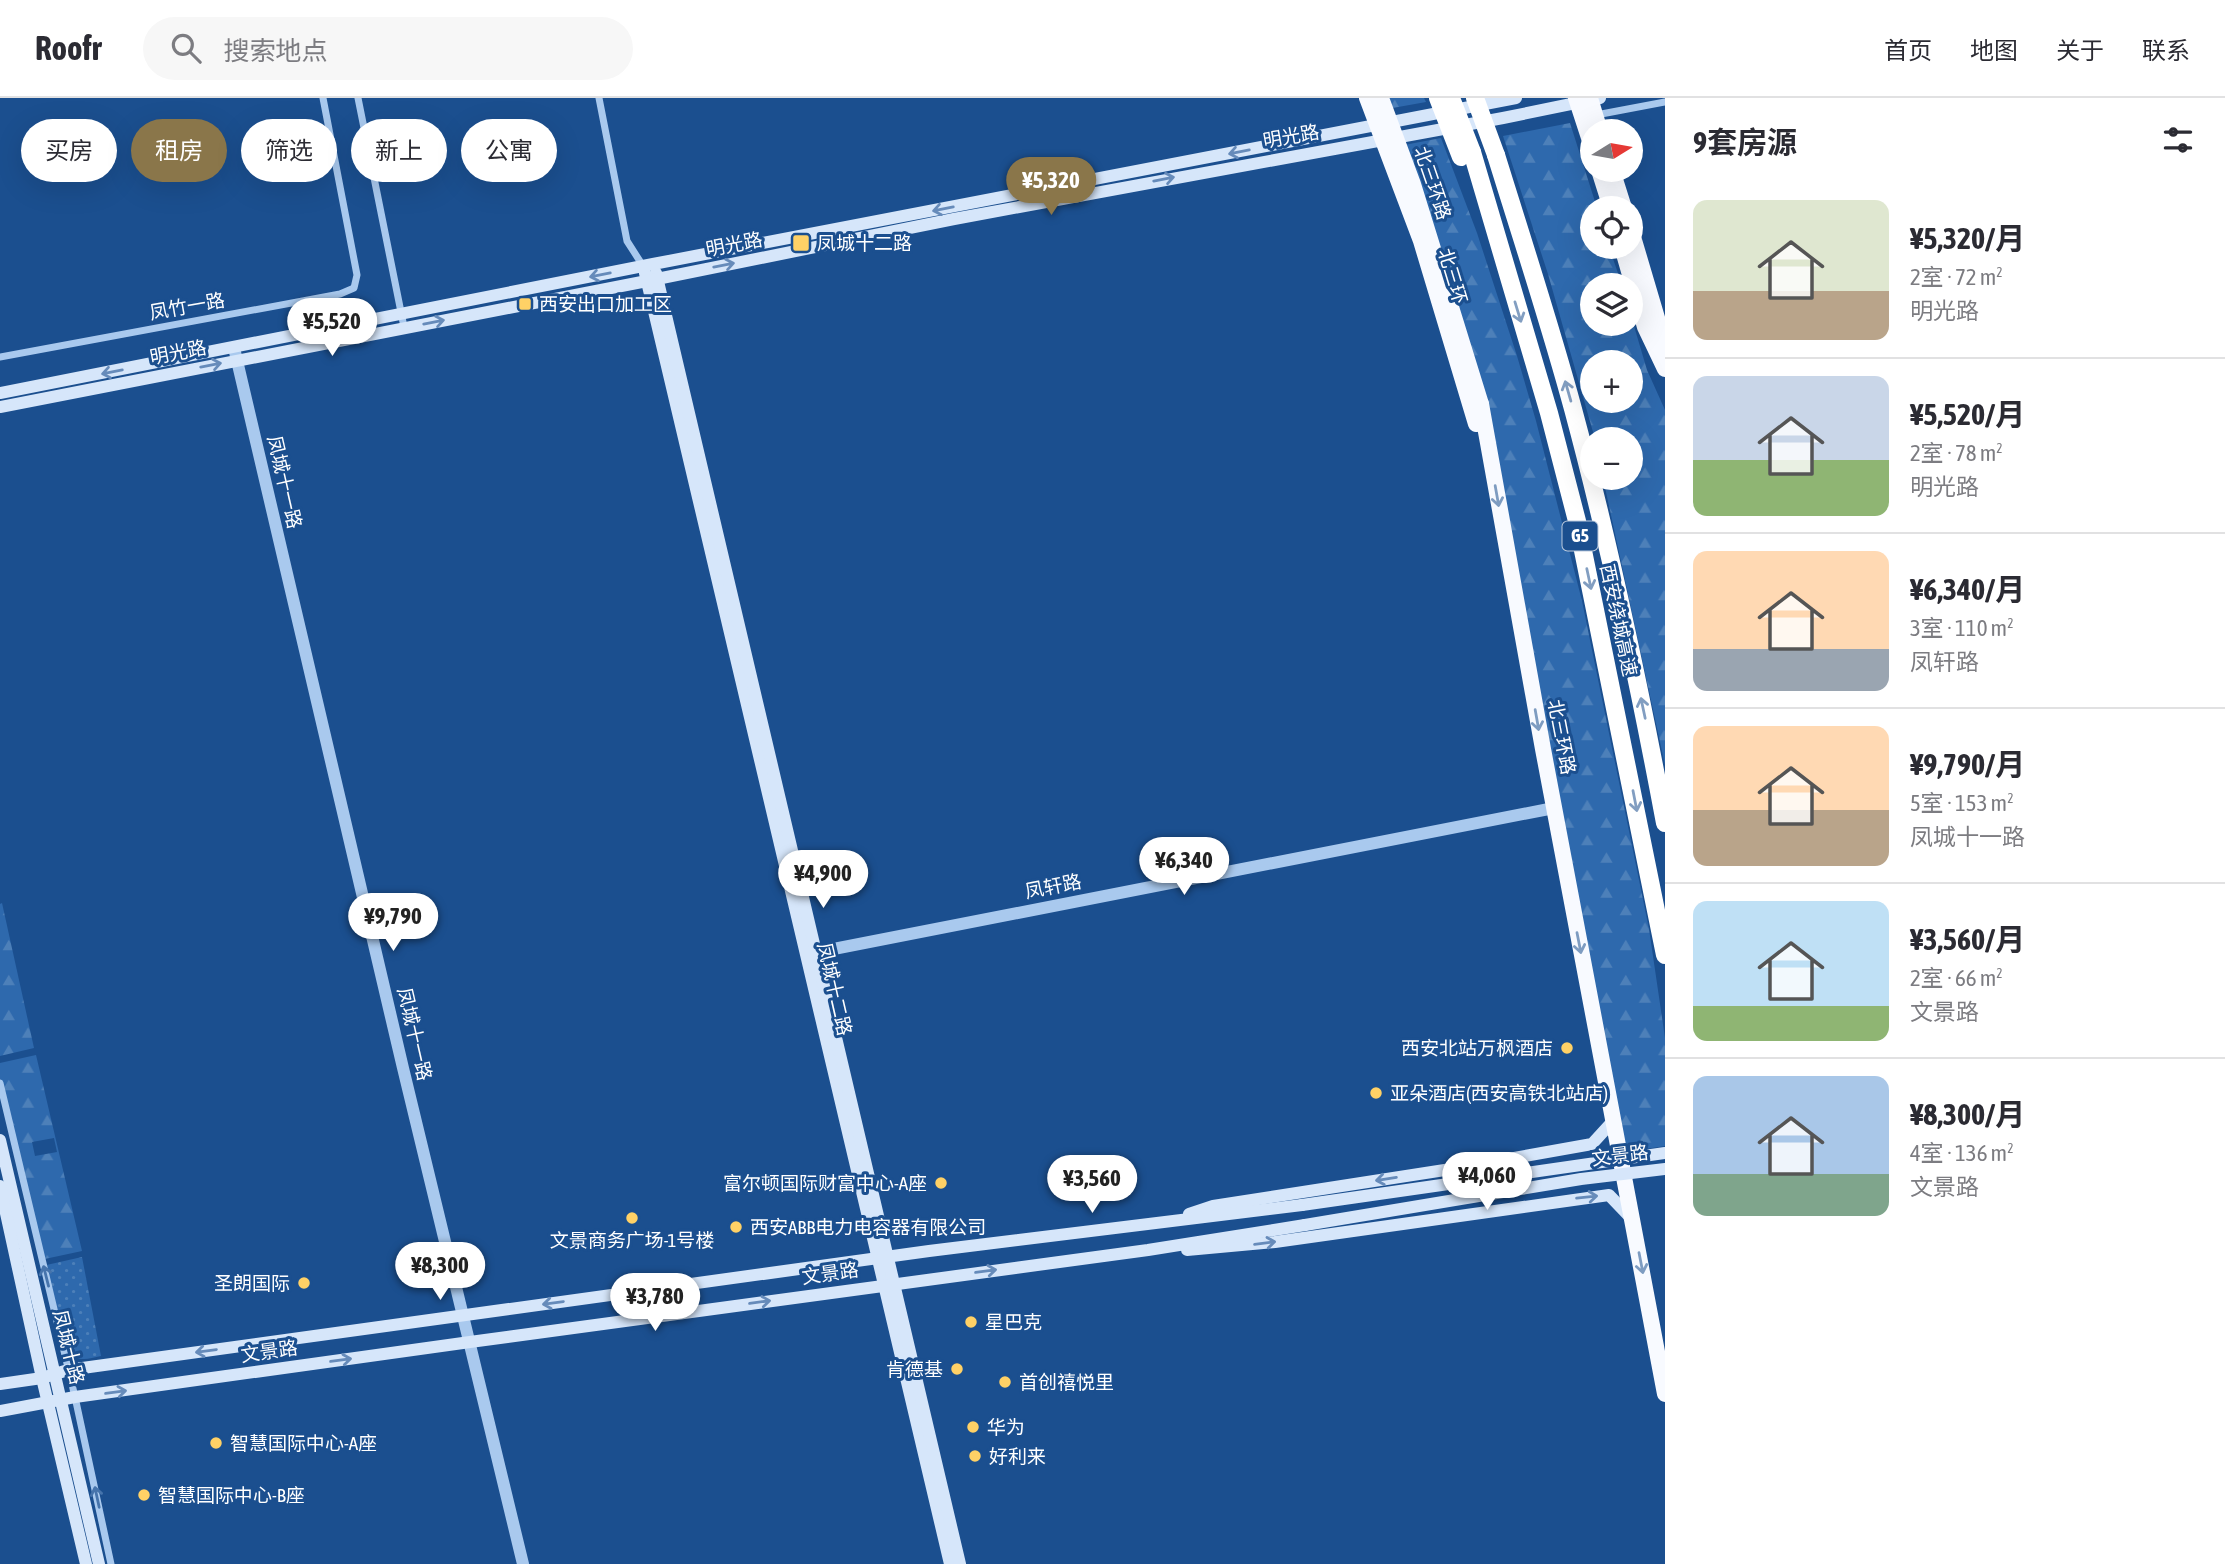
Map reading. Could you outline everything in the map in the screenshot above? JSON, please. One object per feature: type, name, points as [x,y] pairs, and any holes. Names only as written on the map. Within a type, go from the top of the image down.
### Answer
[{"type":"highway","name":"北三环","points":[[1367,98],[1420,241],[1492,470]]},
{"type":"highway","name":"北三环路","points":[[1381,98],[1413,184],[1481,404],[1665,1394]]},
{"type":"highway","points":[[1438,98],[1467,155]]},
{"type":"highway","name":"西安绕城高速","points":[[1451,98],[1549,413],[1577,521],[1665,955]]},
{"type":"highway","name":"西安绕城高速","points":[[1475,98],[1496,155],[1573,407],[1599,508],[1665,823]]},
{"type":"highway","points":[[1625,259],[1645,327],[1665,369]]},
{"type":"highway","points":[[1640,259],[1665,345]]},
{"type":"highway","points":[[1659,926],[1665,964]]},
{"type":"main road","name":"明光路","points":[[402,321],[652,280],[1381,132],[1516,98]]},
{"type":"main road","name":"明光路","points":[[0,407],[648,265],[1381,132],[1592,107]]},
{"type":"main road","name":"凤城十二路","points":[[648,265],[882,1259],[960,1564]]},
{"type":"main road","name":"明光路","points":[[0,393],[235,354]]},
{"type":"main road","points":[[1159,1224],[1213,1206],[1592,1144],[1613,1121]]},
{"type":"main road","name":"凤城十路","points":[[0,1140],[48,1377],[48,1404],[86,1564]]},
{"type":"main road","name":"文景路","points":[[0,1384],[48,1377],[68,1370],[882,1259],[1302,1205],[1665,1153]]},
{"type":"main road","name":"文景路","points":[[0,1411],[470,1342],[1148,1250],[1581,1179],[1665,1168]]},
{"type":"main road","name":"凤城十路","points":[[0,1186],[48,1377],[62,1400],[99,1564]]},
{"type":"main road","points":[[1148,1250],[1209,1249],[1275,1242],[1609,1195],[1632,1219]]},
{"type":"main road","name":"凤城十二路","points":[[889,1284],[950,1564]]},
{"type":"street","name":"凤竹一路","points":[[0,357],[340,294],[354,288],[357,275],[323,98]]},
{"type":"street","points":[[358,98],[402,321]]},
{"type":"street","name":"凤城十二路","points":[[599,98],[627,241],[648,265]]},
{"type":"street","points":[[1592,107],[1665,102]]},
{"type":"street","name":"凤城十一路","points":[[235,354],[523,1564]]},
{"type":"street","name":"凤轩路","points":[[812,953],[1554,807]]},
{"type":"street","points":[[0,1083],[75,1398],[111,1564]]},
{"type":"green space","points":[[1383,98],[1424,98],[1426,102],[1387,109]]},
{"type":"green space","points":[[1570,123],[1580,154],[1580,182],[1589,182],[1593,196],[1580,196],[1580,259],[1613,259],[1618,273],[1580,273],[1580,336],[1637,336],[1641,350],[1580,350],[1580,386],[1548,274],[1503,136]]},
{"type":"green space","points":[[1441,138],[1477,233],[1517,356],[1582,601],[1649,929],[1665,1038],[1665,1146],[1626,1152],[1496,493],[1399,146]]},
{"type":"green space","points":[[1643,356],[1665,410],[1665,765],[1606,490],[1643,490],[1643,427],[1592,427],[1588,413],[1643,413]]},
{"type":"green space","points":[[2,903],[34,1048],[0,1056],[0,904]]},
{"type":"green space","points":[[36,1055],[82,1251],[40,1260],[0,1086],[0,1063]],"holes":[[[54,1138],[57,1152],[35,1156],[32,1142]]]},
{"type":"green space","points":[[82,1257],[101,1356],[84,1359],[68,1353],[42,1266]]},
{"type":"place","name":"凤城十二路","points":[[801,243]]},
{"type":"place","name":"西安出口加工区","points":[[525,304]]},
{"type":"place","name":"西安北站万枫酒店","points":[[1567,1048]]},
{"type":"place","name":"亚朵酒店(西安高铁北站店)","points":[[1376,1093]]},
{"type":"place","name":"富尔顿国际财富中心-A座","points":[[941,1183]]},
{"type":"place","name":"文景商务广场-1号楼","points":[[632,1218]]},
{"type":"place","name":"西安ABB电力电容器有限公司","points":[[736,1227]]},
{"type":"place","name":"圣朗国际","points":[[304,1283]]},
{"type":"place","name":"星巴克","points":[[971,1322]]},
{"type":"place","name":"肯德基","points":[[957,1369]]},
{"type":"place","name":"首创禧悦里","points":[[1005,1382]]},
{"type":"place","name":"华为","points":[[973,1427]]},
{"type":"place","name":"智慧国际中心-A座","points":[[216,1443]]},
{"type":"place","name":"好利来","points":[[975,1456]]},
{"type":"place","name":"智慧国际中心-B座","points":[[144,1495]]}]
